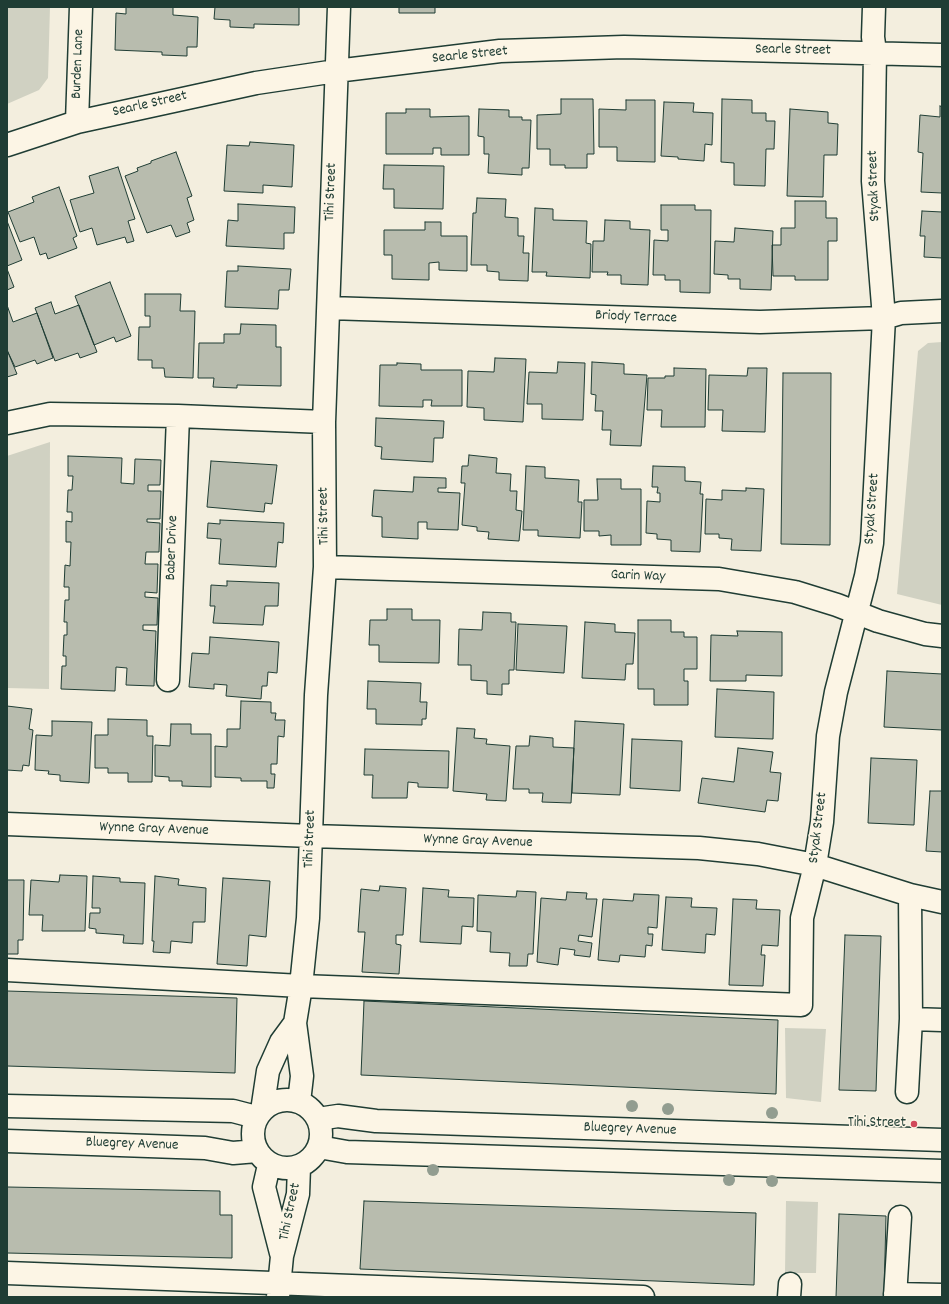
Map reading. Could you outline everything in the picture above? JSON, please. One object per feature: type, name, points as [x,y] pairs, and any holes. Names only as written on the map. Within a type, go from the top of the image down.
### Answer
[{"type":"street","name":"Burden Lane","points":[[77,122],[81,7]]},
{"type":"street","name":"Tihi Street","points":[[299,1102],[302,1076],[295,1023],[301,986],[308,918],[316,695],[325,567],[324,422],[339,7]]},
{"type":"street","name":"Styak Street","points":[[301,986],[801,1005],[802,918],[815,865],[822,822],[828,736],[836,692],[872,543],[884,318],[873,181],[875,52],[873,37],[874,7]]},
{"type":"street","name":"Searle Street","points":[[7,145],[77,122],[256,83],[336,71],[500,51],[608,48],[875,52],[942,55]]},
{"type":"street","name":"Briody Terrace","points":[[328,308],[760,322],[884,318],[901,314],[942,311]]},
{"type":"street","points":[[7,423],[50,414],[178,416],[324,422]]},
{"type":"street","name":"Baber Drive","points":[[168,680],[178,416]]},
{"type":"street","name":"Garin Way","points":[[325,567],[719,579],[795,592],[837,605],[855,613],[925,634],[942,636]]},
{"type":"street","name":"Wynne Gray Avenue","points":[[7,824],[311,836],[699,848],[758,854],[815,865],[910,895],[942,902]]},
{"type":"street","points":[[907,1092],[911,1019],[910,895]]},
{"type":"street","points":[[7,970],[301,986]]},
{"type":"street","points":[[911,1019],[942,1020]]},
{"type":"street","name":"Tihi Street","points":[[259,1114],[268,1071],[281,1042],[295,1023]]},
{"type":"street","points":[[281,1100],[299,1102],[309,1107],[318,1119],[322,1134],[319,1147],[313,1157],[299,1167],[284,1169],[263,1158],[252,1134],[259,1114],[268,1105],[281,1100]]},
{"type":"street","points":[[7,1106],[233,1111],[259,1114]]},
{"type":"street","name":"Bluegrey Avenue","points":[[318,1119],[338,1116],[376,1121],[942,1140]]},
{"type":"street","name":"Bluegrey Avenue","points":[[7,1141],[205,1148],[263,1158]]},
{"type":"street","name":"Bluegrey Avenue","points":[[319,1147],[347,1152],[942,1171]]},
{"type":"street","name":"Tihi Street","points":[[263,1158],[264,1187],[282,1256]]},
{"type":"street","name":"Tihi Street","points":[[279,1290],[282,1256],[298,1194],[299,1167]]},
{"type":"street","points":[[900,1217],[895,1295],[942,1295]]},
{"type":"street","points":[[7,1273],[279,1290],[643,1297]]},
{"type":"shaded area","points":[[7,7],[50,7],[48,78],[39,90],[7,104]]},
{"type":"shaded area","points":[[942,342],[942,605],[897,594],[918,351],[928,343]]},
{"type":"shaded area","points":[[50,442],[49,689],[7,688],[7,456]]},
{"type":"shaded area","points":[[785,1028],[826,1029],[821,1102],[786,1098]]},
{"type":"shaded area","points":[[786,1201],[818,1202],[816,1273],[785,1273]]},
{"type":"building","points":[[126,7],[173,7],[173,15],[198,17],[197,47],[187,47],[187,56],[162,55],[162,52],[115,50],[116,13],[126,14]]},
{"type":"building","points":[[215,7],[299,7],[299,25],[254,24],[254,28],[230,27],[230,20],[214,19]]},
{"type":"building","points":[[399,7],[435,7],[435,13],[399,13]]},
{"type":"building","points":[[561,99],[593,99],[594,154],[587,154],[587,168],[565,168],[565,165],[550,165],[550,149],[537,149],[537,115],[561,114]]},
{"type":"building","points":[[722,99],[752,100],[752,113],[766,113],[766,121],[775,121],[774,149],[766,149],[765,186],[734,185],[734,163],[721,162]]},
{"type":"building","points":[[626,100],[655,100],[655,162],[617,161],[617,147],[599,147],[599,109],[626,110]]},
{"type":"building","points":[[664,102],[694,103],[693,112],[713,113],[712,145],[705,144],[704,161],[661,156]]},
{"type":"building","points":[[940,106],[942,107],[942,193],[921,192],[923,153],[918,152],[920,115],[940,117]]},
{"type":"building","points":[[406,109],[430,109],[430,117],[469,116],[469,155],[441,155],[441,148],[433,148],[433,154],[386,154],[386,113],[406,113]]},
{"type":"building","points":[[479,109],[509,110],[509,117],[522,117],[522,120],[531,120],[529,168],[522,168],[522,175],[488,173],[489,154],[484,154],[484,137],[478,136]]},
{"type":"building","points":[[790,109],[828,112],[828,123],[838,124],[837,155],[824,155],[823,197],[787,196]]},
{"type":"building","points":[[250,142],[294,145],[292,187],[263,185],[263,193],[224,191],[227,145],[249,146]]},
{"type":"building","points":[[176,152],[192,196],[187,198],[194,220],[187,223],[190,232],[176,237],[171,225],[147,233],[125,176],[138,171],[137,168],[151,163],[151,161]]},
{"type":"building","points":[[384,165],[444,166],[443,209],[394,208],[394,189],[383,189]]},
{"type":"building","points":[[118,167],[135,219],[128,221],[134,241],[127,243],[125,237],[97,245],[92,228],[80,232],[70,200],[94,193],[89,176]]},
{"type":"building","points":[[59,187],[77,236],[73,238],[77,248],[48,259],[46,253],[40,255],[34,237],[20,242],[8,212],[34,202],[32,197]]},
{"type":"building","points":[[477,198],[506,199],[505,217],[518,218],[518,236],[524,236],[523,253],[529,253],[528,281],[499,280],[499,272],[487,271],[487,265],[471,265],[473,213],[476,213]]},
{"type":"building","points":[[795,201],[826,201],[826,218],[837,218],[837,241],[828,241],[828,280],[795,280],[795,276],[773,276],[772,245],[781,245],[781,228],[795,228]]},
{"type":"building","points":[[238,204],[295,207],[294,233],[284,233],[284,249],[226,246],[228,220],[238,221]]},
{"type":"building","points":[[661,205],[695,205],[695,210],[711,210],[710,293],[680,292],[680,280],[665,280],[665,275],[653,275],[654,240],[668,241],[668,230],[661,230]]},
{"type":"building","points":[[535,208],[553,209],[553,220],[587,221],[586,243],[591,244],[590,278],[546,276],[547,272],[532,272]]},
{"type":"building","points":[[922,211],[942,212],[942,258],[924,257],[925,236],[920,236]]},
{"type":"building","points":[[605,220],[630,221],[630,229],[650,230],[648,285],[621,284],[621,275],[607,275],[608,272],[592,272],[593,241],[604,241]]},
{"type":"building","points":[[7,221],[22,260],[7,266]]},
{"type":"building","points":[[425,222],[441,222],[441,236],[467,236],[467,271],[439,270],[439,262],[429,263],[429,280],[392,279],[392,255],[384,255],[384,230],[425,230]]},
{"type":"building","points":[[735,228],[773,231],[771,290],[740,289],[740,279],[728,279],[728,275],[714,274],[715,241],[734,242]]},
{"type":"building","points":[[238,266],[291,269],[289,290],[279,290],[278,309],[225,307],[227,271],[238,271]]},
{"type":"building","points":[[7,269],[14,287],[7,290]]},
{"type":"building","points":[[110,282],[131,336],[116,342],[114,337],[94,345],[75,296]]},
{"type":"building","points":[[145,294],[181,294],[180,311],[195,311],[193,378],[165,377],[164,368],[152,368],[152,360],[138,360],[139,327],[150,327],[150,316],[145,316]]},
{"type":"building","points":[[51,302],[55,314],[79,305],[97,352],[80,358],[78,353],[55,361],[35,308]]},
{"type":"building","points":[[8,308],[13,322],[37,313],[53,358],[37,364],[35,360],[15,367],[7,350]]},
{"type":"building","points":[[241,324],[276,325],[276,347],[281,347],[281,386],[237,385],[237,388],[213,387],[214,378],[198,378],[199,343],[224,343],[224,334],[240,334]]},
{"type":"building","points":[[7,350],[17,374],[7,377]]},
{"type":"building","points":[[495,358],[526,359],[523,422],[484,420],[484,408],[467,407],[468,371],[494,372]]},
{"type":"building","points":[[558,362],[585,363],[583,420],[542,419],[542,404],[527,404],[529,372],[557,373]]},
{"type":"building","points":[[592,362],[624,364],[624,374],[647,375],[641,446],[610,445],[611,430],[602,430],[603,411],[595,411],[596,395],[591,394]]},
{"type":"building","points":[[397,363],[421,364],[421,370],[462,370],[462,406],[431,406],[432,400],[423,400],[423,407],[379,406],[380,365],[397,365]]},
{"type":"building","points":[[674,368],[706,369],[705,427],[661,427],[662,410],[647,410],[648,378],[665,378],[665,376],[674,376]]},
{"type":"building","points":[[748,368],[767,368],[765,432],[722,431],[723,410],[708,410],[709,375],[747,376]]},
{"type":"building","points":[[783,373],[831,373],[830,545],[781,544]]},
{"type":"building","points":[[376,418],[444,421],[443,438],[434,438],[433,462],[381,459],[382,447],[375,446]]},
{"type":"building","points":[[469,455],[497,458],[496,473],[511,474],[510,491],[517,491],[516,510],[522,511],[519,541],[488,539],[489,532],[477,531],[477,527],[462,525],[465,483],[461,483],[462,466],[468,466]]},
{"type":"building","points":[[68,456],[122,458],[121,483],[134,484],[135,459],[161,460],[160,485],[148,485],[148,491],[161,491],[160,519],[147,519],[147,522],[160,523],[159,552],[146,552],[145,564],[158,564],[157,593],[145,592],[145,597],[158,598],[157,625],[143,625],[143,630],[156,631],[154,686],[126,685],[127,668],[116,667],[115,691],[61,689],[62,666],[66,666],[66,656],[63,656],[64,635],[67,635],[67,622],[64,622],[65,600],[69,600],[69,587],[64,587],[65,565],[70,566],[71,542],[66,542],[66,521],[72,522],[72,512],[67,512],[68,490],[72,490],[73,476],[68,476]]},
{"type":"building","points":[[211,461],[277,465],[272,504],[265,503],[264,512],[207,507]]},
{"type":"building","points":[[526,466],[545,467],[545,478],[579,480],[578,502],[582,502],[580,538],[538,536],[538,530],[523,530]]},
{"type":"building","points":[[653,466],[685,467],[685,481],[701,482],[700,494],[703,494],[700,552],[671,551],[671,540],[657,539],[657,534],[646,533],[647,501],[660,502],[660,493],[657,493],[658,487],[652,487]]},
{"type":"building","points":[[414,477],[446,478],[446,488],[438,488],[438,492],[460,493],[458,530],[427,529],[427,522],[418,522],[418,539],[382,537],[382,517],[372,516],[374,490],[413,492]]},
{"type":"building","points":[[597,479],[621,479],[621,489],[641,489],[641,545],[611,545],[611,535],[599,536],[599,531],[584,531],[584,500],[598,500]]},
{"type":"building","points":[[746,488],[764,489],[761,551],[731,550],[732,539],[719,538],[719,534],[705,534],[706,499],[722,500],[722,490],[746,491]]},
{"type":"building","points":[[220,520],[284,523],[283,543],[278,542],[276,567],[219,564],[221,539],[207,538],[208,523],[220,524]]},
{"type":"building","points":[[227,581],[279,583],[278,606],[265,606],[263,625],[213,623],[215,606],[210,606],[211,585],[227,586]]},
{"type":"building","points":[[387,609],[412,609],[412,620],[440,620],[439,663],[379,662],[379,645],[369,645],[370,620],[387,620]]},
{"type":"building","points":[[483,612],[511,613],[511,622],[516,622],[514,670],[509,670],[509,684],[502,684],[502,695],[487,694],[487,681],[471,680],[471,665],[458,665],[459,629],[482,630]]},
{"type":"building","points":[[638,620],[671,620],[671,632],[684,632],[684,637],[697,637],[697,669],[684,669],[684,681],[688,681],[688,705],[654,705],[654,689],[638,689]]},
{"type":"building","points":[[585,622],[615,624],[615,632],[635,633],[633,664],[626,664],[625,680],[582,678]]},
{"type":"building","points":[[518,624],[567,626],[564,673],[516,670]]},
{"type":"building","points":[[737,631],[782,632],[782,676],[746,675],[746,681],[710,681],[711,635],[738,636]]},
{"type":"building","points":[[210,637],[279,642],[277,673],[268,672],[267,686],[262,686],[261,699],[226,696],[227,685],[214,684],[214,689],[189,687],[192,653],[209,654]]},
{"type":"building","points":[[887,671],[942,674],[942,730],[884,727]]},
{"type":"building","points":[[368,681],[421,683],[420,702],[427,702],[426,719],[422,719],[422,725],[376,724],[376,709],[367,709]]},
{"type":"building","points":[[717,689],[774,692],[773,739],[715,737]]},
{"type":"building","points":[[241,701],[271,702],[271,713],[276,713],[275,720],[285,720],[284,737],[278,736],[277,764],[271,764],[271,774],[275,774],[274,788],[267,788],[267,781],[241,781],[241,778],[215,777],[215,746],[227,747],[227,729],[240,729]]},
{"type":"building","points":[[7,706],[32,709],[29,729],[33,730],[29,766],[23,765],[22,771],[7,770]]},
{"type":"building","points":[[108,719],[147,720],[147,736],[153,736],[152,782],[128,782],[128,773],[108,773],[108,768],[95,768],[95,735],[108,735]]},
{"type":"building","points":[[52,721],[92,722],[89,783],[60,781],[60,775],[48,774],[49,771],[35,770],[36,735],[52,736]]},
{"type":"building","points":[[575,721],[624,724],[620,795],[572,793]]},
{"type":"building","points":[[171,724],[191,724],[191,734],[211,734],[211,787],[182,786],[182,781],[169,781],[169,777],[155,776],[155,745],[170,746]]},
{"type":"building","points":[[457,728],[475,729],[474,738],[487,739],[486,744],[510,746],[506,801],[486,800],[487,794],[453,791]]},
{"type":"building","points":[[530,736],[553,738],[553,747],[574,748],[571,803],[542,802],[543,793],[529,793],[529,789],[513,789],[516,746],[529,746]]},
{"type":"building","points":[[632,739],[682,741],[680,791],[630,788]]},
{"type":"building","points":[[738,748],[773,752],[770,772],[781,773],[778,801],[767,800],[765,812],[698,803],[702,778],[734,782]]},
{"type":"building","points":[[365,749],[449,751],[448,788],[418,787],[418,783],[408,782],[407,798],[372,798],[373,775],[364,775]]},
{"type":"building","points":[[871,758],[917,760],[914,825],[868,823]]},
{"type":"building","points":[[930,791],[942,791],[942,852],[926,851]]},
{"type":"building","points":[[60,875],[87,876],[85,931],[42,931],[43,915],[29,915],[31,880],[59,882]]},
{"type":"building","points":[[93,876],[120,878],[120,882],[145,883],[143,944],[123,943],[124,935],[96,933],[96,929],[89,928],[90,913],[100,913],[100,908],[92,908]]},
{"type":"building","points":[[155,876],[179,879],[178,885],[206,888],[205,922],[193,922],[192,943],[171,941],[170,953],[153,952],[154,941],[152,941]]},
{"type":"building","points":[[223,878],[270,881],[266,937],[249,935],[247,966],[217,964]]},
{"type":"building","points":[[7,880],[24,880],[23,940],[18,940],[18,954],[7,954]]},
{"type":"building","points":[[380,886],[406,888],[403,935],[396,935],[396,944],[401,945],[399,974],[362,972],[365,932],[358,932],[361,889],[379,891]]},
{"type":"building","points":[[423,888],[449,890],[448,897],[474,898],[473,927],[462,926],[461,944],[420,942]]},
{"type":"building","points":[[517,891],[536,892],[533,954],[528,954],[527,966],[509,966],[510,953],[490,952],[491,932],[477,931],[478,895],[516,897]]},
{"type":"building","points":[[567,892],[587,893],[586,899],[597,899],[592,937],[579,935],[578,941],[592,943],[590,957],[574,955],[575,950],[560,948],[558,965],[537,962],[541,898],[566,900]]},
{"type":"building","points":[[634,894],[659,895],[657,928],[648,927],[648,934],[653,934],[652,946],[646,945],[645,957],[620,955],[619,962],[598,960],[603,899],[633,901]]},
{"type":"building","points":[[666,897],[692,898],[691,907],[717,908],[715,935],[706,934],[705,953],[662,950]]},
{"type":"building","points":[[733,899],[757,900],[756,909],[780,910],[778,946],[762,945],[761,955],[765,955],[763,986],[729,985]]},
{"type":"building","points":[[845,935],[881,936],[876,1091],[839,1090]]},
{"type":"building","points":[[7,991],[237,998],[235,1073],[7,1066]]},
{"type":"building","points":[[364,1001],[778,1020],[776,1094],[361,1075]]},
{"type":"building","points":[[7,1187],[220,1191],[220,1215],[232,1215],[232,1258],[7,1253]]},
{"type":"building","points":[[364,1201],[756,1213],[754,1285],[360,1269]]},
{"type":"building","points":[[839,1214],[886,1216],[884,1297],[836,1297]]},
{"type":"place","name":"Tihi Street","points":[[914,1124]]}]
